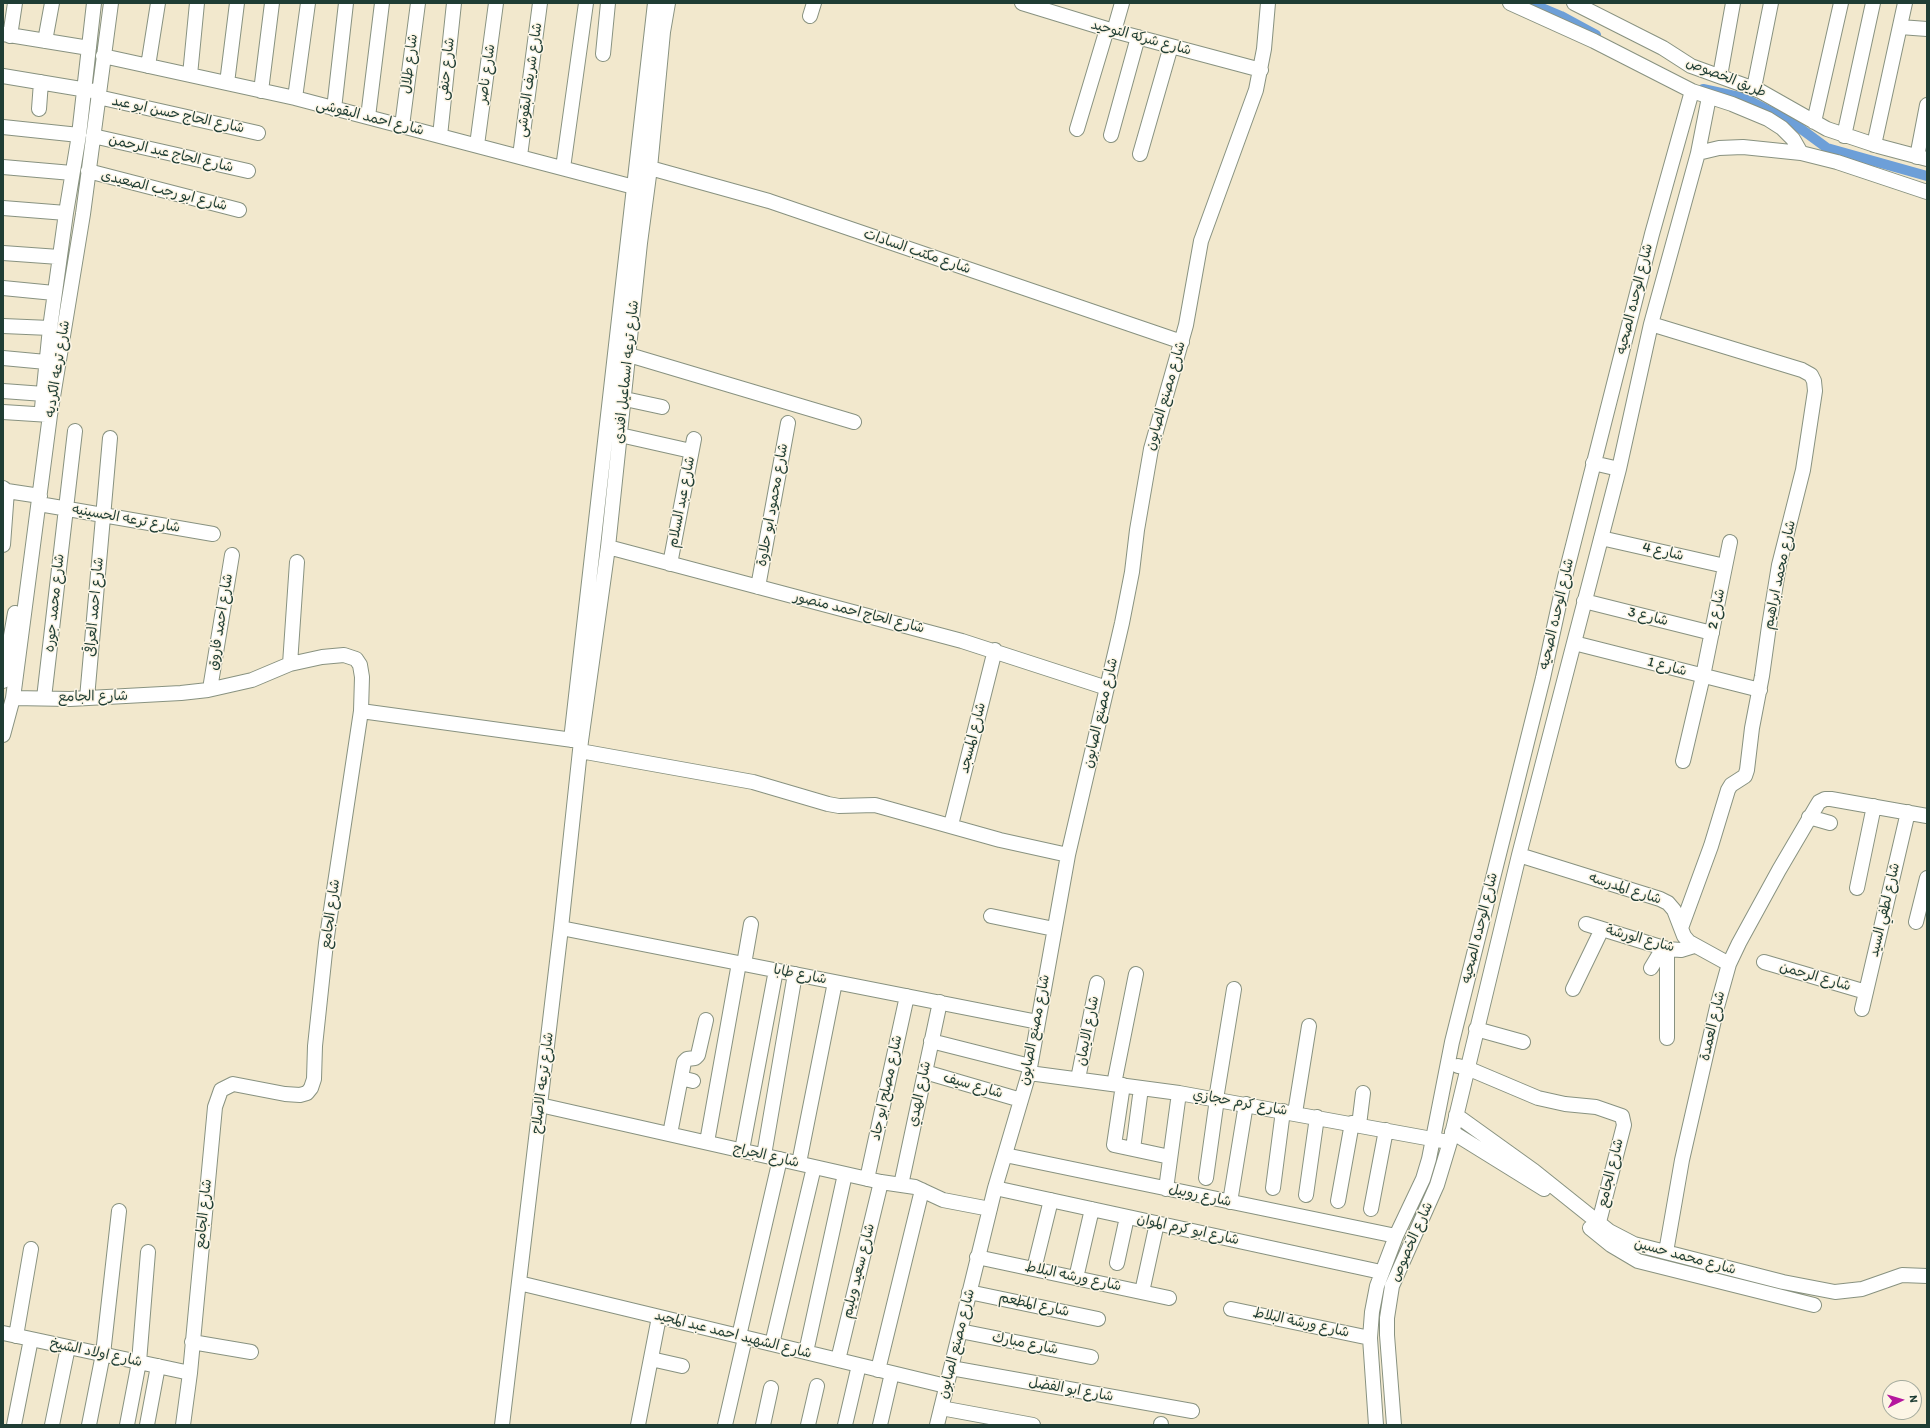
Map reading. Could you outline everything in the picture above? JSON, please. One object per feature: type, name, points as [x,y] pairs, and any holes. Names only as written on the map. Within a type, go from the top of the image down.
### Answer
[{"type":"street","points":[[15,3],[6,35],[89,48]]},
{"type":"street","points":[[45,41],[52,3]]},
{"type":"street","name":"شارع ترعه الكرديه","points":[[3,735],[16,607],[36,498],[46,415],[88,171],[84,90],[94,3]]},
{"type":"street","name":"شارع ترعه الكرديه","points":[[46,415],[44,394],[46,362],[54,293],[72,173],[86,136],[98,95],[111,3]]},
{"type":"street","points":[[148,66],[158,3]]},
{"type":"street","points":[[190,75],[197,3]]},
{"type":"street","points":[[227,83],[237,3]]},
{"type":"street","points":[[261,91],[272,3]]},
{"type":"street","points":[[295,98],[308,3]]},
{"type":"street","points":[[334,108],[346,3]]},
{"type":"street","points":[[368,117],[382,3]]},
{"type":"street","name":"شارع طلال","points":[[402,126],[418,3]]},
{"type":"street","name":"شارع حنفى","points":[[440,136],[454,3]]},
{"type":"street","name":"شارع ناصر","points":[[477,145],[496,3]]},
{"type":"street","name":"شارع شريف البقوشى","points":[[520,156],[540,3]]},
{"type":"street","points":[[563,168],[586,3]]},
{"type":"street","points":[[603,54],[608,3]]},
{"type":"street","name":"شارع ترعه اسماعيل افندى","points":[[577,744],[608,547],[625,398],[629,355],[634,242],[634,187],[655,3]]},
{"type":"street","name":"شارع ترعه اسماعيل افندى","points":[[577,744],[634,242],[650,168],[663,32],[668,3]]},
{"type":"street","name":"شارع شركه التوحيد","points":[[1022,3],[1110,30],[1261,70]]},
{"type":"street","points":[[1077,129],[1110,30],[1122,3]]},
{"type":"street","name":"شارع مصنع الصابون","points":[[937,1425],[977,1257],[1004,1155],[1029,1070],[1068,856],[1132,572],[1136,530],[1151,449],[1161,408],[1182,342],[1190,308],[1202,235],[1250,110],[1261,70],[1268,3]]},
{"type":"street","points":[[1510,3],[1594,41],[1692,91],[1768,119],[1782,128],[1793,139],[1801,153]]},
{"type":"street","name":"طريق الخصوص","points":[[1574,3],[1663,48],[1691,66],[1754,88],[1814,122],[1844,136],[1922,158]]},
{"type":"street","points":[[1720,76],[1734,3]]},
{"type":"street","points":[[1754,88],[1771,3]]},
{"type":"street","points":[[1814,122],[1841,3]]},
{"type":"street","points":[[1844,136],[1873,3]]},
{"type":"street","points":[[1874,145],[1905,3]]},
{"type":"street","points":[[1900,27],[1927,29]]},
{"type":"street","points":[[1111,135],[1138,37]]},
{"type":"street","points":[[1140,154],[1171,46]]},
{"type":"street","name":"شارع احمد البقوشى","points":[[103,56],[295,98],[634,187]]},
{"type":"street","name":"شارع الحاج حسن ابو عبد","points":[[3,76],[84,90],[98,95],[258,133]]},
{"type":"street","points":[[39,109],[41,82]]},
{"type":"street","name":"شارع الوحده الصحيه","points":[[1434,1139],[1448,1064],[1522,757],[1543,678],[1565,577],[1593,463],[1652,234],[1692,91]]},
{"type":"street","name":"شارع الوحده الصحيه","points":[[1451,1137],[1466,1068],[1519,855],[1619,469],[1651,324],[1698,153],[1709,97]]},
{"type":"street","points":[[1922,158],[1927,105]]},
{"type":"street","name":"شارع الحاج عبد الرحمن","points":[[3,126],[86,136],[248,171]]},
{"type":"street","points":[[1698,153],[1719,148],[1743,147],[1801,153],[1837,162],[1927,192]]},
{"type":"street","points":[[3,167],[72,173]]},
{"type":"street","name":"شارع مكتب السادات","points":[[650,168],[769,201],[1182,342]]},
{"type":"street","name":"شارع ابو رجب الصعيدى","points":[[88,171],[239,210]]},
{"type":"street","points":[[3,208],[66,213]]},
{"type":"street","points":[[3,254],[59,257]]},
{"type":"street","points":[[3,288],[54,293]]},
{"type":"street","name":"شارع محمد ابراهيم","points":[[1651,324],[1802,370],[1811,375],[1814,381],[1815,391],[1803,470],[1779,565],[1760,690],[1752,728],[1747,770],[1745,776],[1731,785],[1728,790],[1681,928]]},
{"type":"street","points":[[3,326],[50,328]]},
{"type":"street","points":[[629,355],[854,422]]},
{"type":"street","points":[[3,358],[46,362]]},
{"type":"street","points":[[3,391],[44,394]]},
{"type":"street","points":[[625,398],[662,407]]},
{"type":"street","points":[[3,412],[46,415]]},
{"type":"street","name":"شارع محمود ابو حلاوة","points":[[758,587],[788,423]]},
{"type":"street","name":"شارع محمد جوره","points":[[44,698],[75,431]]},
{"type":"street","name":"شارع عبد السلام","points":[[620,435],[693,445],[670,564]]},
{"type":"street","name":"شارع احمد العراقى","points":[[87,698],[110,438]]},
{"type":"street","points":[[1593,463],[1619,469]]},
{"type":"street","points":[[3,545],[5,489]]},
{"type":"street","name":"شارع ترعه الحسينيه","points":[[5,489],[66,509],[213,534]]},
{"type":"street","name":"شارع 4","points":[[1601,538],[1725,566]]},
{"type":"street","name":"شارع 2","points":[[1683,761],[1703,676],[1730,542]]},
{"type":"street","name":"شارع الحاج احمد منصور","points":[[608,547],[995,650],[1107,688]]},
{"type":"street","name":"شارع احمد فاروق","points":[[210,689],[232,556]]},
{"type":"street","points":[[290,664],[297,562]]},
{"type":"street","name":"شارع 3","points":[[1584,601],[1712,633]]},
{"type":"street","name":"شارع 1","points":[[1574,642],[1760,690]]},
{"type":"street","name":"شارع المسجد","points":[[951,825],[995,650]]},
{"type":"street","name":"شارع الجامع","points":[[8,686],[44,698],[158,695],[210,689],[252,680],[290,664],[322,657],[344,655],[356,659],[360,665],[362,677],[361,711],[326,944],[315,1046],[314,1078],[311,1088],[307,1093],[300,1095],[285,1094],[237,1084],[221,1090],[215,1107],[190,1373],[183,1425]]},
{"type":"street","points":[[1543,678],[1564,682]]},
{"type":"street","points":[[361,711],[577,744],[752,782],[828,804],[839,806],[875,805],[951,825],[1000,840],[1068,856]]},
{"type":"street","name":"شارع ترعه الاصلاح","points":[[502,1425],[561,928],[577,744]]},
{"type":"street","name":"شارع العمدة","points":[[1666,1252],[1682,1160],[1717,1007],[1729,964],[1739,943],[1809,817],[1819,802],[1825,799],[1874,806]]},
{"type":"street","points":[[1857,888],[1874,806],[1927,816]]},
{"type":"street","name":"شارع لطفي السيد","points":[[1862,1009],[1908,812]]},
{"type":"street","points":[[1809,817],[1830,823]]},
{"type":"street","name":"شارع المدرسه","points":[[1519,855],[1660,899],[1674,910],[1684,936],[1694,946],[1729,964]]},
{"type":"street","points":[[1916,922],[1927,878]]},
{"type":"street","points":[[991,916],[1054,929]]},
{"type":"street","points":[[707,1142],[751,924]]},
{"type":"street","name":"شارع الورشة","points":[[1586,924],[1665,948],[1681,950],[1694,946]]},
{"type":"street","name":"شارع طابا","points":[[561,928],[1038,1022]]},
{"type":"street","points":[[1573,989],[1602,929]]},
{"type":"street","points":[[1651,968],[1665,948]]},
{"type":"street","points":[[1665,948],[1667,1038]]},
{"type":"street","name":"شارع الرحمن","points":[[1764,962],[1866,992]]},
{"type":"street","points":[[742,1150],[776,970]]},
{"type":"street","points":[[764,1155],[795,974]]},
{"type":"street","points":[[1136,974],[1118,1084],[1114,1145],[1170,1157]]},
{"type":"street","points":[[799,1163],[835,982]]},
{"type":"street","name":"شارع الايمان","points":[[1078,1079],[1097,984]]},
{"type":"street","points":[[1206,1178],[1216,1099],[1234,989]]},
{"type":"street","name":"شارع مصلح ابو جاد","points":[[874,1181],[907,996]]},
{"type":"street","name":"شارع الهدي","points":[[901,1185],[940,1002]]},
{"type":"street","points":[[670,1134],[687,1079],[684,1062],[687,1059],[695,1058],[698,1055],[706,1020]]},
{"type":"street","points":[[1273,1188],[1309,1026]]},
{"type":"street","points":[[1476,1029],[1523,1042]]},
{"type":"street","name":"شارع كرم حجازي","points":[[932,1041],[1029,1070],[1078,1079],[1246,1104],[1434,1139],[1451,1137]]},
{"type":"street","points":[[1448,1064],[1466,1068]]},
{"type":"street","name":"شارع الجامع","points":[[1466,1068],[1538,1098],[1565,1104],[1590,1105],[1622,1116],[1624,1124],[1599,1222]]},
{"type":"street","name":"شارع سيف","points":[[925,1072],[1021,1100]]},
{"type":"street","points":[[1133,1149],[1142,1088]]},
{"type":"street","points":[[1166,1189],[1179,1093]]},
{"type":"street","points":[[1338,1201],[1363,1093]]},
{"type":"street","points":[[1230,1202],[1246,1104]]},
{"type":"street","name":"شارع الجراج","points":[[540,1105],[874,1181],[901,1185],[922,1190],[942,1200],[990,1209]]},
{"type":"street","name":"شارع محمد حسين","points":[[1456,1115],[1534,1171],[1609,1231],[1634,1244],[1783,1282],[1835,1292],[1862,1289],[1902,1275],[1927,1276]]},
{"type":"street","points":[[1306,1195],[1317,1117]]},
{"type":"street","points":[[1371,1209],[1386,1130]]},
{"type":"street","name":"شارع محمد حسين","points":[[1451,1137],[1543,1189],[1611,1245],[1638,1261],[1814,1305]]},
{"type":"street","name":"شارع الخصوص","points":[[1394,1425],[1387,1335],[1389,1302],[1398,1270],[1437,1185],[1451,1137]]},
{"type":"street","name":"شارع الخصوص","points":[[1376,1425],[1370,1338],[1372,1312],[1381,1272],[1423,1179],[1434,1139]]},
{"type":"street","name":"شارع روبيل","points":[[1004,1155],[1396,1236]]},
{"type":"street","points":[[725,1425],[780,1159]]},
{"type":"street","points":[[772,1344],[814,1167]]},
{"type":"street","points":[[806,1352],[845,1174]]},
{"type":"street","name":"شارع سعيد ويليم","points":[[838,1360],[874,1181]]},
{"type":"street","name":"شارع ابو كرم الموان","points":[[995,1188],[1381,1272]]},
{"type":"street","points":[[878,1370],[922,1190]]},
{"type":"street","points":[[1034,1269],[1051,1200]]},
{"type":"street","points":[[1076,1278],[1092,1209]]},
{"type":"street","points":[[89,1425],[103,1354],[119,1211]]},
{"type":"street","points":[[1117,1263],[1127,1216]]},
{"type":"street","points":[[1142,1292],[1158,1223]]},
{"type":"street","points":[[10,1334],[31,1249]]},
{"type":"street","points":[[127,1425],[139,1362],[148,1252]]},
{"type":"street","name":"شارع ورشه البلاط","points":[[977,1257],[1169,1298]]},
{"type":"street","points":[[1685,1272],[1689,1258]]},
{"type":"street","name":"شارع الشهيد احمد عبد المجيد","points":[[519,1283],[946,1386]]},
{"type":"street","name":"شارع المطعم","points":[[969,1292],[1098,1319]]},
{"type":"street","name":"شارع ورشة البلاط","points":[[1231,1309],[1370,1338]]},
{"type":"street","points":[[638,1425],[659,1317]]},
{"type":"street","name":"شارع مبارك","points":[[960,1331],[1091,1357]]},
{"type":"street","name":"شارع اولاد الشيخ","points":[[10,1334],[190,1373]]},
{"type":"street","points":[[14,1425],[31,1339]]},
{"type":"street","points":[[192,1342],[251,1352]]},
{"type":"street","points":[[52,1425],[68,1347]]},
{"type":"street","points":[[651,1359],[682,1366]]},
{"type":"street","points":[[845,1425],[860,1365]]},
{"type":"street","points":[[147,1425],[158,1366]]},
{"type":"street","name":"شارع ابو الفضل","points":[[951,1368],[1192,1411]]},
{"type":"street","points":[[880,1425],[892,1373]]},
{"type":"street","points":[[808,1425],[817,1386]]},
{"type":"street","points":[[763,1425],[771,1388]]},
{"type":"street","points":[[941,1408],[1032,1425]]},
{"type":"waterway","points":[[1530,3],[1561,16],[1596,35]]},
{"type":"waterway","points":[[1703,89],[1744,98],[1793,123],[1827,148],[1927,176]]}]
